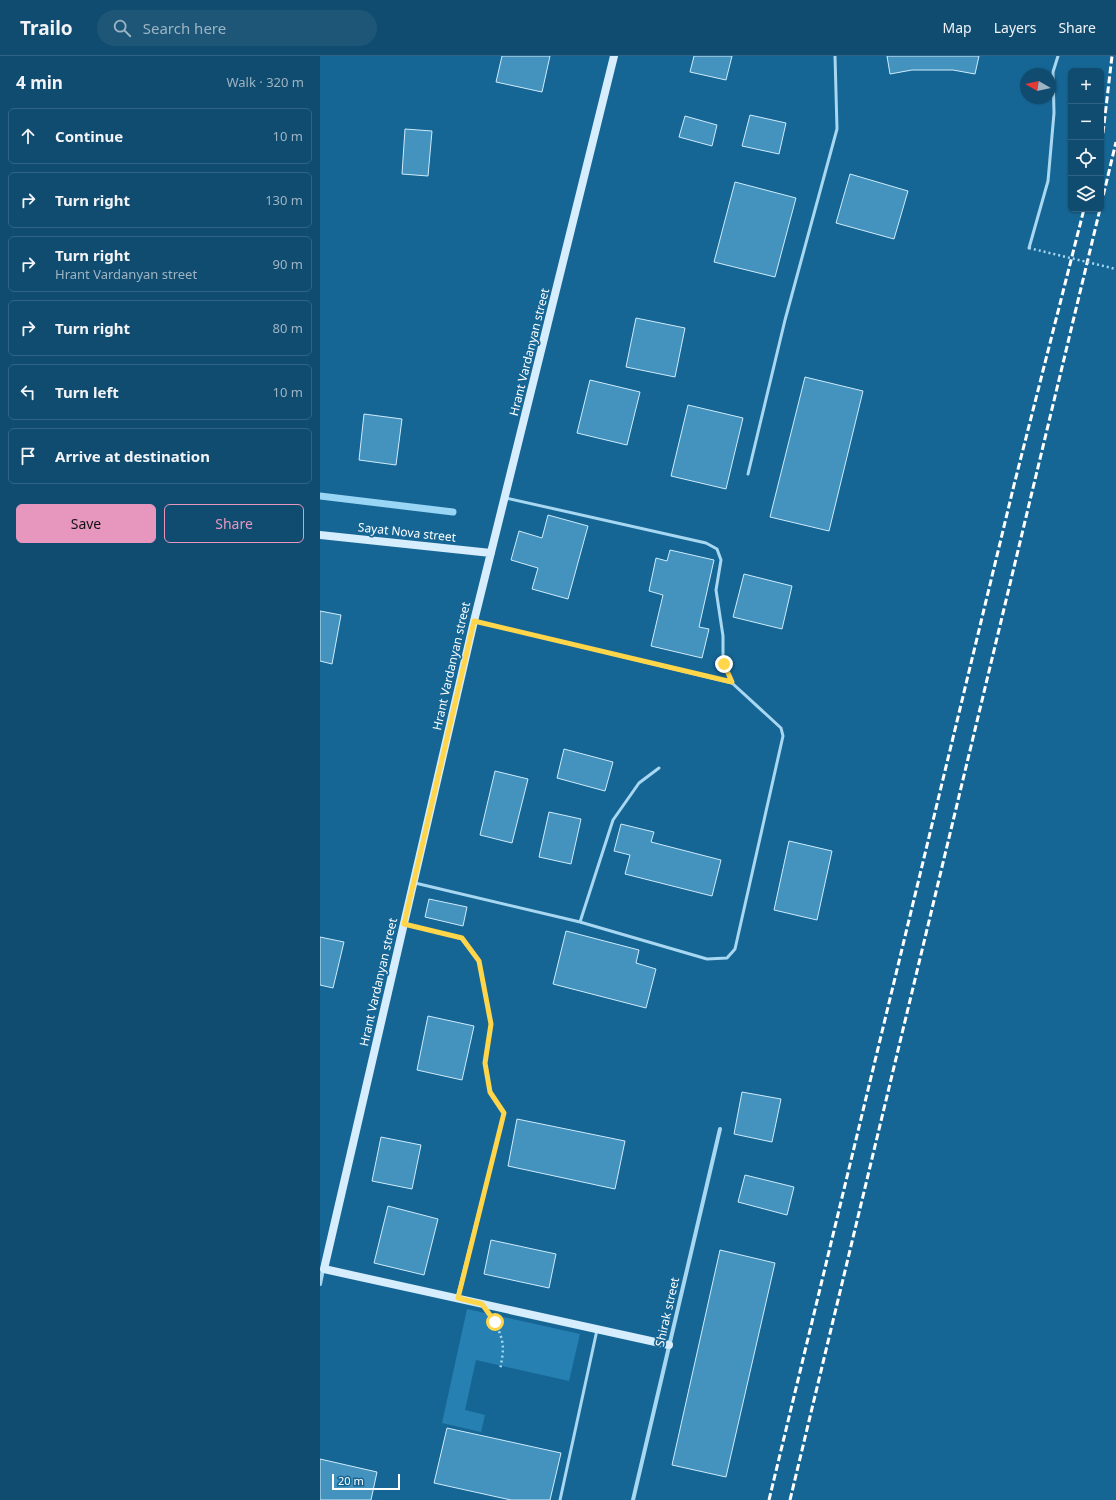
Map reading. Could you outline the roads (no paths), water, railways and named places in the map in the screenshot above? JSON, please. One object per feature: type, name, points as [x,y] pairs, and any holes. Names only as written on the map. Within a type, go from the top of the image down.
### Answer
[{"type":"main road","name":"Hrant Vardanyan street","points":[[324,1269],[474,621],[614,56]]},
{"type":"main road","name":"Sayat Nova street","points":[[320,535],[491,553]]},
{"type":"main road","points":[[324,1269],[598,1328],[669,1346]]},
{"type":"street","name":"Shirak street","points":[[633,1500],[720,1129]]},
{"type":"street","name":"Hrant Vardanyan street","points":[[320,1284],[324,1269]]},
{"type":"lane","points":[[748,474],[785,320],[837,129],[835,56]]},
{"type":"lane","points":[[1029,248],[1048,181],[1054,113],[1053,72],[1058,56]]},
{"type":"lane","points":[[413,883],[580,922],[707,959],[727,958],[735,949],[783,736],[781,728],[732,682],[724,664],[723,636],[716,590],[721,560],[717,549],[706,543],[505,498]]},
{"type":"lane","points":[[474,621],[732,682]]},
{"type":"lane","points":[[580,922],[613,820],[639,783],[659,768]]},
{"type":"lane","points":[[404,924],[462,938],[479,961],[491,1024],[485,1063],[490,1092],[504,1113],[458,1298]]},
{"type":"lane","points":[[560,1500],[598,1328]]},
{"type":"waterway","points":[[320,496],[453,512]]},
{"type":"railway","points":[[1104,124],[1112,56]]},
{"type":"railway","points":[[1104,192],[1116,142]]},
{"type":"railway","points":[[769,1500],[1014,485],[1083,212]]},
{"type":"railway","points":[[790,1500],[1099,212]]}]
